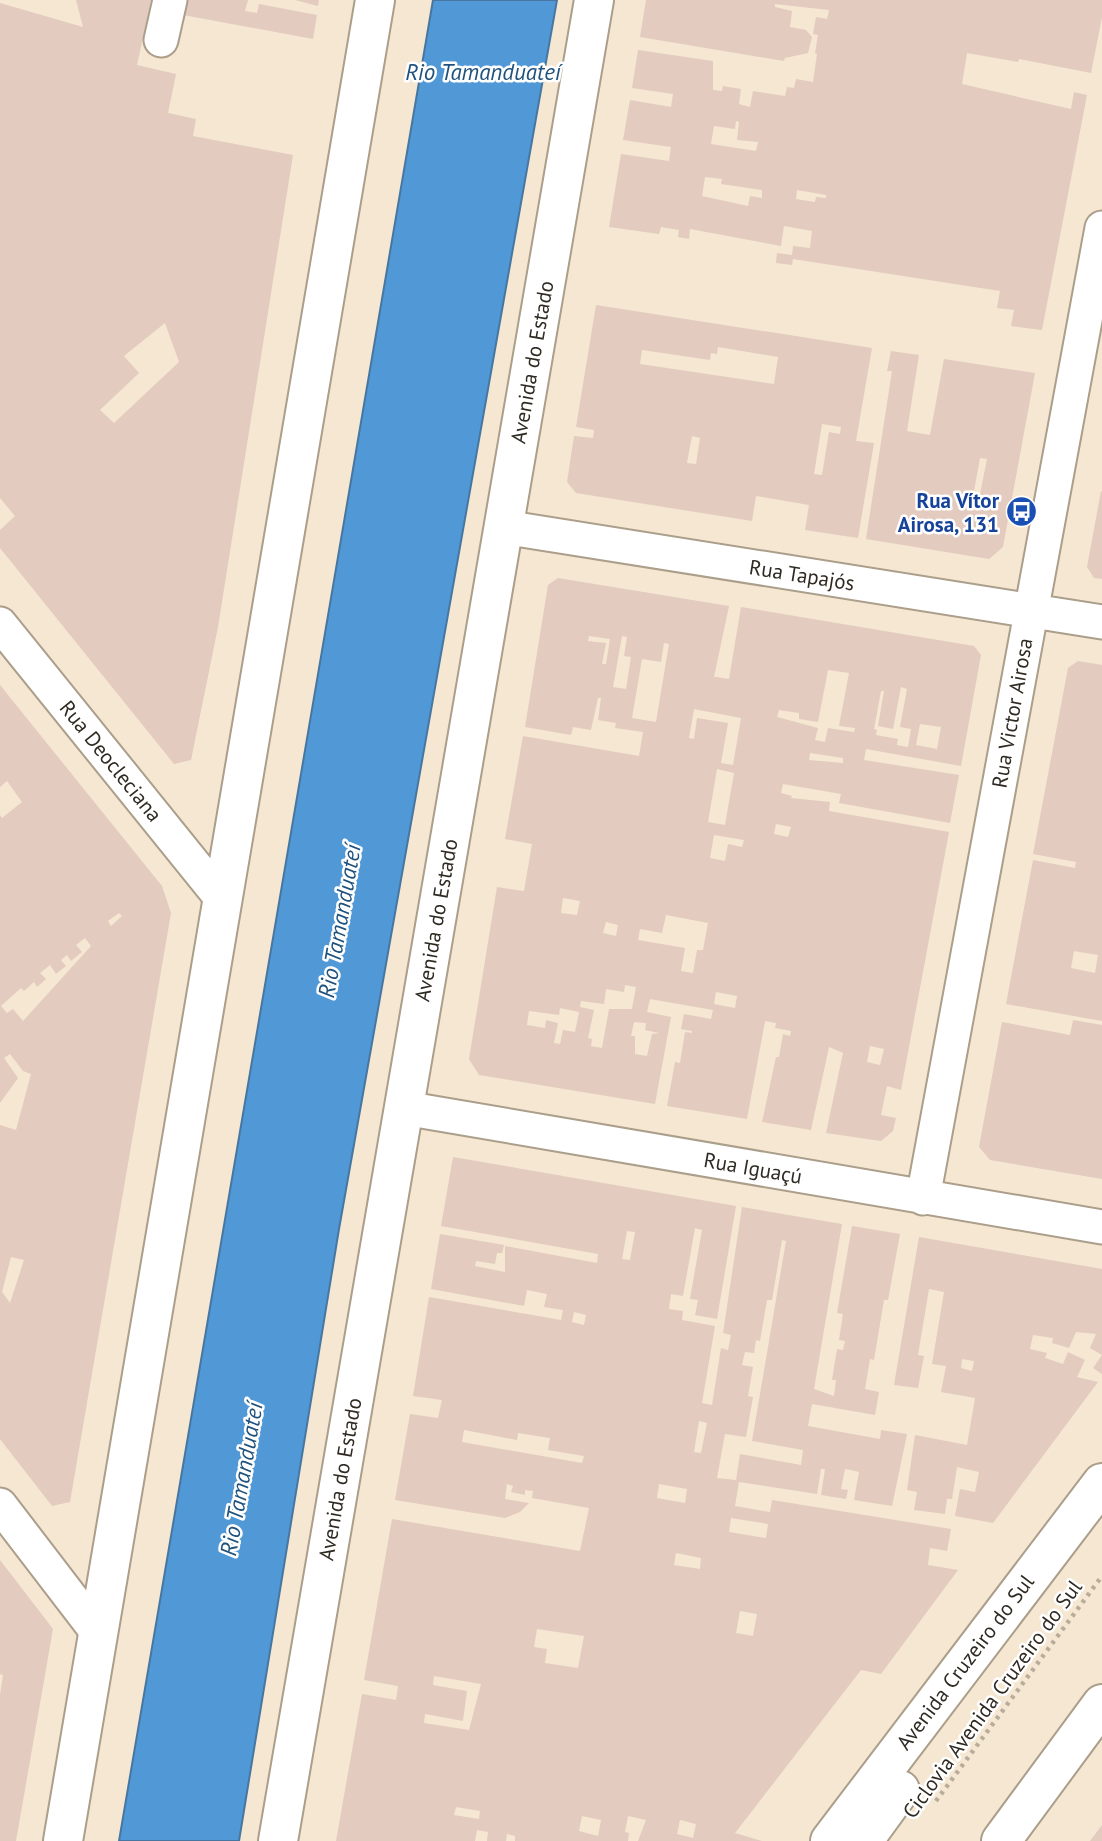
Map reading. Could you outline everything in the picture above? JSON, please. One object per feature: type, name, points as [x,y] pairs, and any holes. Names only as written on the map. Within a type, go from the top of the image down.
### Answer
[{"type":"main road","points":[[63,1841],[375,0]]},
{"type":"main road","name":"Avenida do Estado","points":[[278,1841],[594,0]]},
{"type":"main road","name":"Avenida Cruzeiro do Sul","points":[[830,1841],[938,1695],[1102,1483]]},
{"type":"main road","points":[[863,1841],[938,1737],[938,1695]]},
{"type":"main road","points":[[1001,1841],[1102,1704]]},
{"type":"street","points":[[160,40],[170,0]]},
{"type":"street","name":"Rua Victor Airosa","points":[[923,1198],[1102,228]]},
{"type":"street","name":"Rua Tapajós","points":[[503,527],[1102,622]]},
{"type":"street","name":"Rua Deocleciana","points":[[0,624],[222,899]]},
{"type":"street","name":"Rua Iguaçú","points":[[404,1108],[1102,1227]]},
{"type":"street","points":[[0,1505],[98,1633]]},
{"type":"path","name":"Ciclovia Avenida Cruzeiro do Sul","points":[[931,1808],[1102,1576]]},
{"type":"water","name":"Rio Tamanduateí","points":[[433,0],[557,0],[339,1229],[239,1841],[119,1841]]},
{"type":"building","points":[[76,0],[151,0],[137,65],[176,74],[168,113],[196,119],[193,136],[293,155],[218,627],[191,760],[174,764],[0,548],[0,530],[15,516],[0,498],[0,3],[83,27]],"holes":[[[165,323],[179,362],[114,423],[100,410],[139,373],[124,356]]]},
{"type":"building","points":[[187,0],[248,0],[245,11],[257,13],[259,4],[317,15],[313,39],[183,15]]},
{"type":"building","points":[[295,0],[319,0],[318,6]]},
{"type":"building","points":[[646,0],[1102,0],[1102,17],[1091,73],[1019,59],[1018,62],[967,53],[962,84],[1071,109],[1074,92],[1087,95],[1042,330],[1011,326],[1014,310],[997,308],[1000,291],[793,259],[792,265],[776,263],[777,253],[792,255],[793,246],[810,248],[812,231],[784,226],[781,246],[690,229],[689,239],[678,237],[679,230],[661,227],[659,234],[609,227],[621,154],[669,161],[671,147],[623,140],[630,100],[671,107],[673,94],[632,88],[638,50],[713,61],[713,90],[722,91],[723,86],[741,89],[739,104],[750,107],[753,91],[785,96],[787,87],[794,88],[796,79],[813,82],[818,35],[813,34],[816,17],[827,19],[829,10],[775,4],[775,7],[792,11],[790,27],[806,30],[812,37],[808,53],[785,58],[784,61],[640,37]],"holes":[[[736,121],[739,122],[737,140],[758,142],[756,151],[711,144],[714,126],[735,129]],[[705,177],[722,179],[721,184],[762,190],[762,198],[750,196],[748,206],[702,196]],[[797,190],[826,195],[826,198],[816,197],[815,202],[796,199]]]},
{"type":"building","points":[[596,305],[872,348],[856,441],[874,443],[858,538],[805,530],[809,505],[756,496],[752,521],[576,493],[567,482],[574,436],[593,438],[594,430],[576,427]],"holes":[[[718,347],[778,357],[774,384],[640,364],[642,350],[710,360],[711,353],[717,354]],[[822,424],[841,427],[840,434],[829,432],[822,475],[814,474]],[[692,436],[700,438],[696,464],[687,463]]]},
{"type":"building","points":[[891,351],[919,355],[907,431],[930,435],[944,359],[1035,373],[1003,547],[989,559],[866,539],[892,371],[887,371]],"holes":[[[980,458],[987,459],[977,509],[971,508]]]},
{"type":"building","points":[[1101,491],[1102,579],[1094,578],[1087,567]]},
{"type":"building","points":[[558,578],[729,606],[714,677],[729,679],[741,607],[974,646],[981,655],[961,766],[866,749],[864,760],[959,775],[950,823],[839,803],[841,794],[783,784],[781,793],[792,796],[791,798],[830,802],[829,811],[949,832],[901,1090],[887,1086],[881,1115],[896,1118],[893,1131],[881,1141],[826,1133],[843,1053],[829,1047],[811,1130],[762,1122],[783,1034],[790,1036],[791,1031],[775,1028],[776,1023],[765,1021],[747,1119],[667,1106],[675,1062],[680,1063],[685,1032],[692,1033],[681,1029],[684,1014],[711,1019],[713,1010],[650,999],[647,1012],[671,1017],[655,1104],[479,1075],[469,1059],[497,887],[524,891],[532,844],[505,839],[523,736],[639,756],[643,732],[615,728],[616,723],[598,720],[601,698],[598,698],[591,730],[573,727],[571,735],[525,727],[548,585]],"holes":[[[589,636],[610,639],[606,664],[602,664],[606,643],[588,641]],[[622,636],[627,637],[624,656],[631,657],[626,689],[613,687]],[[664,643],[669,644],[656,722],[632,718],[642,659],[661,662]],[[828,670],[849,673],[839,726],[855,728],[854,732],[828,728],[825,742],[815,740],[818,728],[777,717],[779,710],[799,713],[799,719],[818,722]],[[901,687],[907,689],[900,727],[911,729],[908,747],[897,745],[898,739],[876,735],[877,730],[874,729],[881,691],[884,691],[878,726],[893,729]],[[694,709],[741,718],[733,765],[721,763],[728,723],[697,718],[694,739],[689,738]],[[920,724],[941,727],[937,749],[916,745]],[[810,753],[843,758],[843,763],[809,760]],[[717,769],[734,773],[725,825],[708,822]],[[776,824],[791,827],[788,837],[774,834]],[[714,835],[744,840],[742,847],[728,844],[725,861],[710,858]],[[563,898],[580,901],[577,915],[561,913]],[[666,915],[708,923],[703,950],[697,950],[693,973],[681,971],[685,948],[638,940],[640,929],[662,933]],[[606,922],[618,925],[616,936],[603,933]],[[625,985],[636,987],[632,1009],[609,1009],[602,1048],[591,1046],[592,1039],[588,1038],[594,1010],[580,1007],[581,1001],[604,1004],[606,989],[624,992]],[[716,992],[737,996],[735,1008],[714,1004]],[[560,1008],[579,1012],[575,1032],[563,1030],[560,1044],[554,1043],[558,1023],[546,1020],[545,1028],[527,1025],[529,1011],[559,1015]],[[634,1022],[646,1023],[645,1030],[659,1033],[652,1034],[647,1056],[635,1054],[635,1036],[631,1036]],[[870,1046],[884,1049],[880,1065],[867,1062]]]},
{"type":"building","points":[[1078,661],[1102,665],[1102,1021],[1006,1004],[1033,860],[1075,868],[1076,862],[1033,854],[1068,668]],"holes":[[[1074,951],[1098,955],[1095,973],[1071,968]]]},
{"type":"building","points":[[0,685],[162,886],[171,913],[70,1502],[52,1506],[0,1439],[0,1125],[16,1130],[31,1074],[23,1071],[10,1054],[4,1058],[18,1078],[0,1103],[0,815],[2,818],[22,802],[7,781],[0,787]],"holes":[[[119,913],[122,916],[111,926],[108,921]],[[85,938],[91,946],[23,1021],[13,1009],[7,1013],[1,1006],[21,988],[24,991],[34,982],[37,987],[46,979],[40,973],[50,965],[56,974],[66,966],[61,960],[67,955],[71,961],[82,952],[76,945]],[[11,1257],[24,1260],[10,1303],[2,1292]]]},
{"type":"building","points":[[1073,1020],[1102,1025],[1102,1179],[990,1160],[979,1147],[1002,1022],[1070,1035]]},
{"type":"building","points":[[453,1157],[736,1206],[717,1319],[695,1315],[698,1300],[690,1299],[702,1230],[695,1228],[683,1296],[671,1294],[669,1309],[683,1311],[682,1320],[715,1326],[702,1403],[712,1405],[721,1348],[728,1350],[731,1335],[723,1333],[742,1207],[842,1224],[814,1389],[834,1396],[836,1380],[832,1380],[837,1349],[843,1350],[845,1341],[839,1340],[843,1314],[837,1313],[852,1226],[900,1234],[888,1300],[884,1300],[874,1360],[870,1359],[865,1389],[879,1392],[875,1415],[812,1404],[808,1426],[880,1439],[881,1430],[907,1434],[892,1506],[854,1500],[859,1472],[845,1469],[841,1489],[848,1490],[846,1499],[821,1495],[825,1469],[821,1469],[817,1494],[739,1482],[735,1506],[770,1512],[772,1500],[951,1529],[947,1551],[930,1548],[928,1565],[958,1570],[881,1674],[861,1670],[735,1833],[762,1841],[638,1841],[646,1820],[628,1816],[625,1832],[629,1833],[628,1841],[515,1841],[515,1836],[507,1834],[506,1841],[487,1841],[488,1832],[477,1830],[475,1841],[336,1841],[362,1694],[396,1700],[398,1686],[364,1680],[392,1519],[580,1551],[589,1508],[532,1498],[533,1491],[525,1490],[525,1495],[511,1492],[513,1486],[507,1484],[505,1499],[529,1503],[520,1512],[505,1518],[395,1500],[410,1414],[438,1418],[442,1400],[413,1396],[429,1297],[561,1320],[563,1310],[544,1307],[547,1294],[527,1290],[524,1306],[431,1289],[440,1234],[504,1245],[502,1253],[497,1253],[495,1264],[476,1261],[475,1266],[505,1272],[505,1246],[597,1263],[598,1254],[441,1226]],"holes":[[[627,1231],[635,1232],[630,1260],[622,1259]],[[782,1240],[786,1241],[752,1441],[803,1450],[801,1465],[740,1454],[736,1480],[717,1478],[725,1434],[746,1437],[753,1397],[748,1396],[753,1367],[742,1365],[745,1352],[754,1353],[756,1340],[760,1341],[767,1300],[772,1300]],[[574,1312],[586,1315],[584,1325],[572,1322]],[[699,1421],[707,1423],[701,1453],[694,1452]],[[464,1430],[517,1440],[518,1433],[550,1438],[548,1450],[584,1456],[582,1463],[462,1442]],[[659,1484],[687,1489],[685,1503],[657,1498]],[[731,1518],[768,1524],[766,1538],[729,1532]],[[676,1553],[701,1558],[700,1569],[674,1565]],[[740,1611],[757,1614],[753,1636],[736,1633]],[[537,1629],[584,1636],[578,1668],[545,1663],[547,1649],[534,1647]],[[434,1676],[481,1684],[469,1730],[424,1723],[425,1714],[463,1721],[467,1691],[433,1685]],[[456,1807],[480,1811],[479,1819],[454,1815]],[[582,1816],[601,1820],[598,1836],[579,1831]],[[680,1820],[696,1824],[693,1838],[677,1834]]]},
{"type":"building","points":[[919,1237],[1102,1269],[1102,1355],[1090,1348],[1096,1334],[1076,1332],[1069,1348],[1052,1343],[1053,1338],[1033,1335],[1030,1349],[1047,1353],[1045,1358],[1063,1364],[1068,1352],[1085,1360],[1077,1377],[1098,1382],[993,1523],[955,1516],[960,1489],[975,1492],[979,1472],[957,1467],[952,1499],[947,1499],[945,1514],[914,1510],[917,1492],[907,1490],[915,1435],[967,1445],[975,1398],[941,1392],[946,1366],[932,1364],[944,1292],[929,1289],[918,1355],[924,1356],[918,1388],[894,1385]],"holes":[[[962,1359],[974,1361],[972,1371],[961,1368]]]},
{"type":"building","points":[[1102,1355],[1102,1374],[1093,1368]]},
{"type":"building","points":[[0,1560],[53,1629],[16,1841],[0,1841],[0,1695],[3,1675],[0,1674]]},
{"type":"building","points":[[1102,1825],[1102,1841],[1090,1841]]},
{"type":"place","name":"Rua Vítor Airosa, 131","points":[[1022,512]]}]
